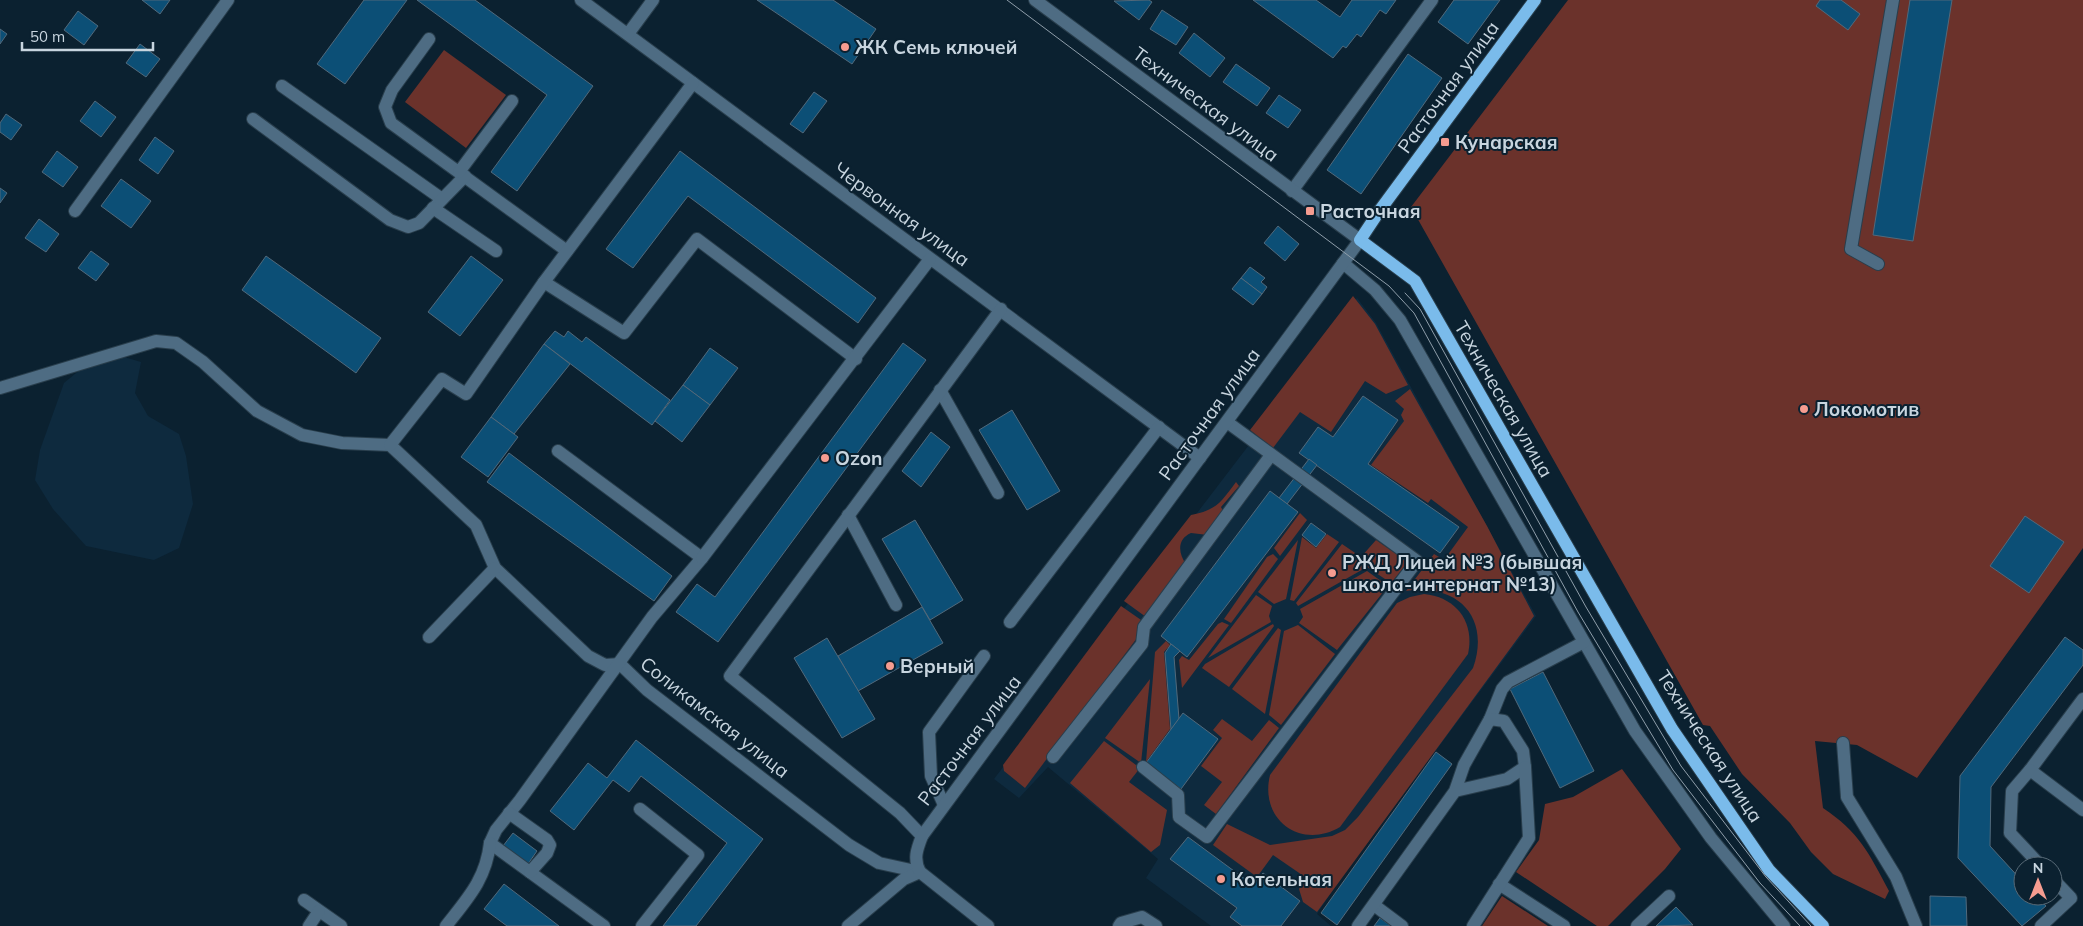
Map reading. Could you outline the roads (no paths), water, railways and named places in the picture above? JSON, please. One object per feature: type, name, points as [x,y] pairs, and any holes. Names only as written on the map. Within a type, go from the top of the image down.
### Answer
[{"type":"main road","name":"Расточная улица","points":[[1360,240],[1380,210],[1535,0]]},
{"type":"main road","name":"Техническая улица","points":[[1360,240],[1415,281],[1672,729],[1769,870],[1822,926]]},
{"type":"street","points":[[75,211],[228,0]]},
{"type":"street","name":"Червонная улица","points":[[581,0],[1200,458]]},
{"type":"street","points":[[628,34],[653,0]]},
{"type":"street","name":"Техническая улица","points":[[1035,0],[1360,240]]},
{"type":"street","points":[[1292,191],[1432,0]]},
{"type":"street","points":[[1878,264],[1851,249],[1893,0]]},
{"type":"street","points":[[428,39],[392,90],[385,107],[392,123],[567,251]]},
{"type":"street","points":[[0,388],[156,341],[176,344],[203,362],[257,411],[302,435],[342,443],[390,445],[442,379],[466,394],[544,282],[693,84]]},
{"type":"street","points":[[282,86],[438,204],[496,251]]},
{"type":"street","points":[[253,119],[390,220],[408,227],[419,223],[438,204],[462,174],[512,101]]},
{"type":"street","points":[[544,282],[624,333],[697,239],[856,359]]},
{"type":"street","name":"Расточная улица","points":[[920,872],[916,864],[916,852],[922,836],[1360,240]]},
{"type":"street","points":[[446,926],[482,876],[488,864],[490,843],[496,830],[620,664],[652,617],[702,558],[856,359],[930,259]]},
{"type":"street","points":[[1343,263],[1376,290],[1400,320],[1635,731],[1711,838],[1784,926]]},
{"type":"street","points":[[922,836],[900,813],[730,676],[1001,309]]},
{"type":"street","points":[[940,390],[998,493]]},
{"type":"street","points":[[1143,767],[1178,795],[1179,817],[1207,838],[1417,561],[1227,422]]},
{"type":"street","points":[[1010,622],[1158,427]]},
{"type":"street","name":"Соликамская улица","points":[[390,445],[476,525],[495,568],[588,656],[605,665],[620,664],[647,690],[849,845],[879,863],[920,872],[988,926]]},
{"type":"street","points":[[558,451],[702,558]]},
{"type":"street","points":[[1053,757],[1142,644],[1144,627],[1271,455]]},
{"type":"street","points":[[848,515],[896,605]]},
{"type":"street","points":[[429,637],[495,568]]},
{"type":"street","points":[[1358,926],[1455,791],[1464,764],[1490,719],[1502,689],[1508,682],[1584,642]]},
{"type":"street","points":[[944,805],[930,776],[929,732],[984,656]]},
{"type":"street","points":[[2032,856],[2010,833],[2012,791],[2083,699]]},
{"type":"street","points":[[1473,926],[1529,838],[1523,751],[1504,721],[1490,719]]},
{"type":"street","points":[[1843,743],[1847,798],[1896,876],[1916,926]]},
{"type":"street","points":[[1455,791],[1507,778],[1525,766]]},
{"type":"street","points":[[2030,770],[2083,810]]},
{"type":"street","points":[[640,809],[698,855],[642,926]]},
{"type":"street","points":[[509,813],[547,840],[550,845],[547,853],[530,872]]},
{"type":"street","points":[[490,843],[604,926]]},
{"type":"street","points":[[848,926],[904,879],[920,872]]},
{"type":"street","points":[[1499,884],[1564,926]]},
{"type":"street","points":[[2063,890],[2071,898],[2063,905]]},
{"type":"street","points":[[1637,926],[1669,896]]},
{"type":"street","points":[[304,900],[341,926]]},
{"type":"street","points":[[1374,905],[1402,926]]},
{"type":"street","points":[[2041,926],[2062,906]]},
{"type":"street","points":[[309,926],[319,911]]},
{"type":"street","points":[[1119,926],[1122,923],[1142,916],[1156,926]]},
{"type":"tram line","points":[[1007,0],[1389,286],[1414,313],[1578,612],[1673,770],[1760,883],[1800,926]]},
{"type":"tram line","points":[[1405,293],[1420,309],[1586,607],[1681,766],[1766,877],[1811,926]]},
{"type":"place","name":"ЖК Семь ключей","points":[[845,47]]},
{"type":"place","name":"Кунарская","points":[[1445,142]]},
{"type":"place","name":"Расточная","points":[[1310,211]]},
{"type":"place","name":"Локомотив","points":[[1804,409]]},
{"type":"place","name":"Ozon","points":[[825,458]]},
{"type":"place","name":"РЖД Лицей №3 (бывшая школа-интернат №13)","points":[[1332,573]]},
{"type":"place","name":"Верный","points":[[890,666]]},
{"type":"place","name":"Котельная","points":[[1221,879]]}]
